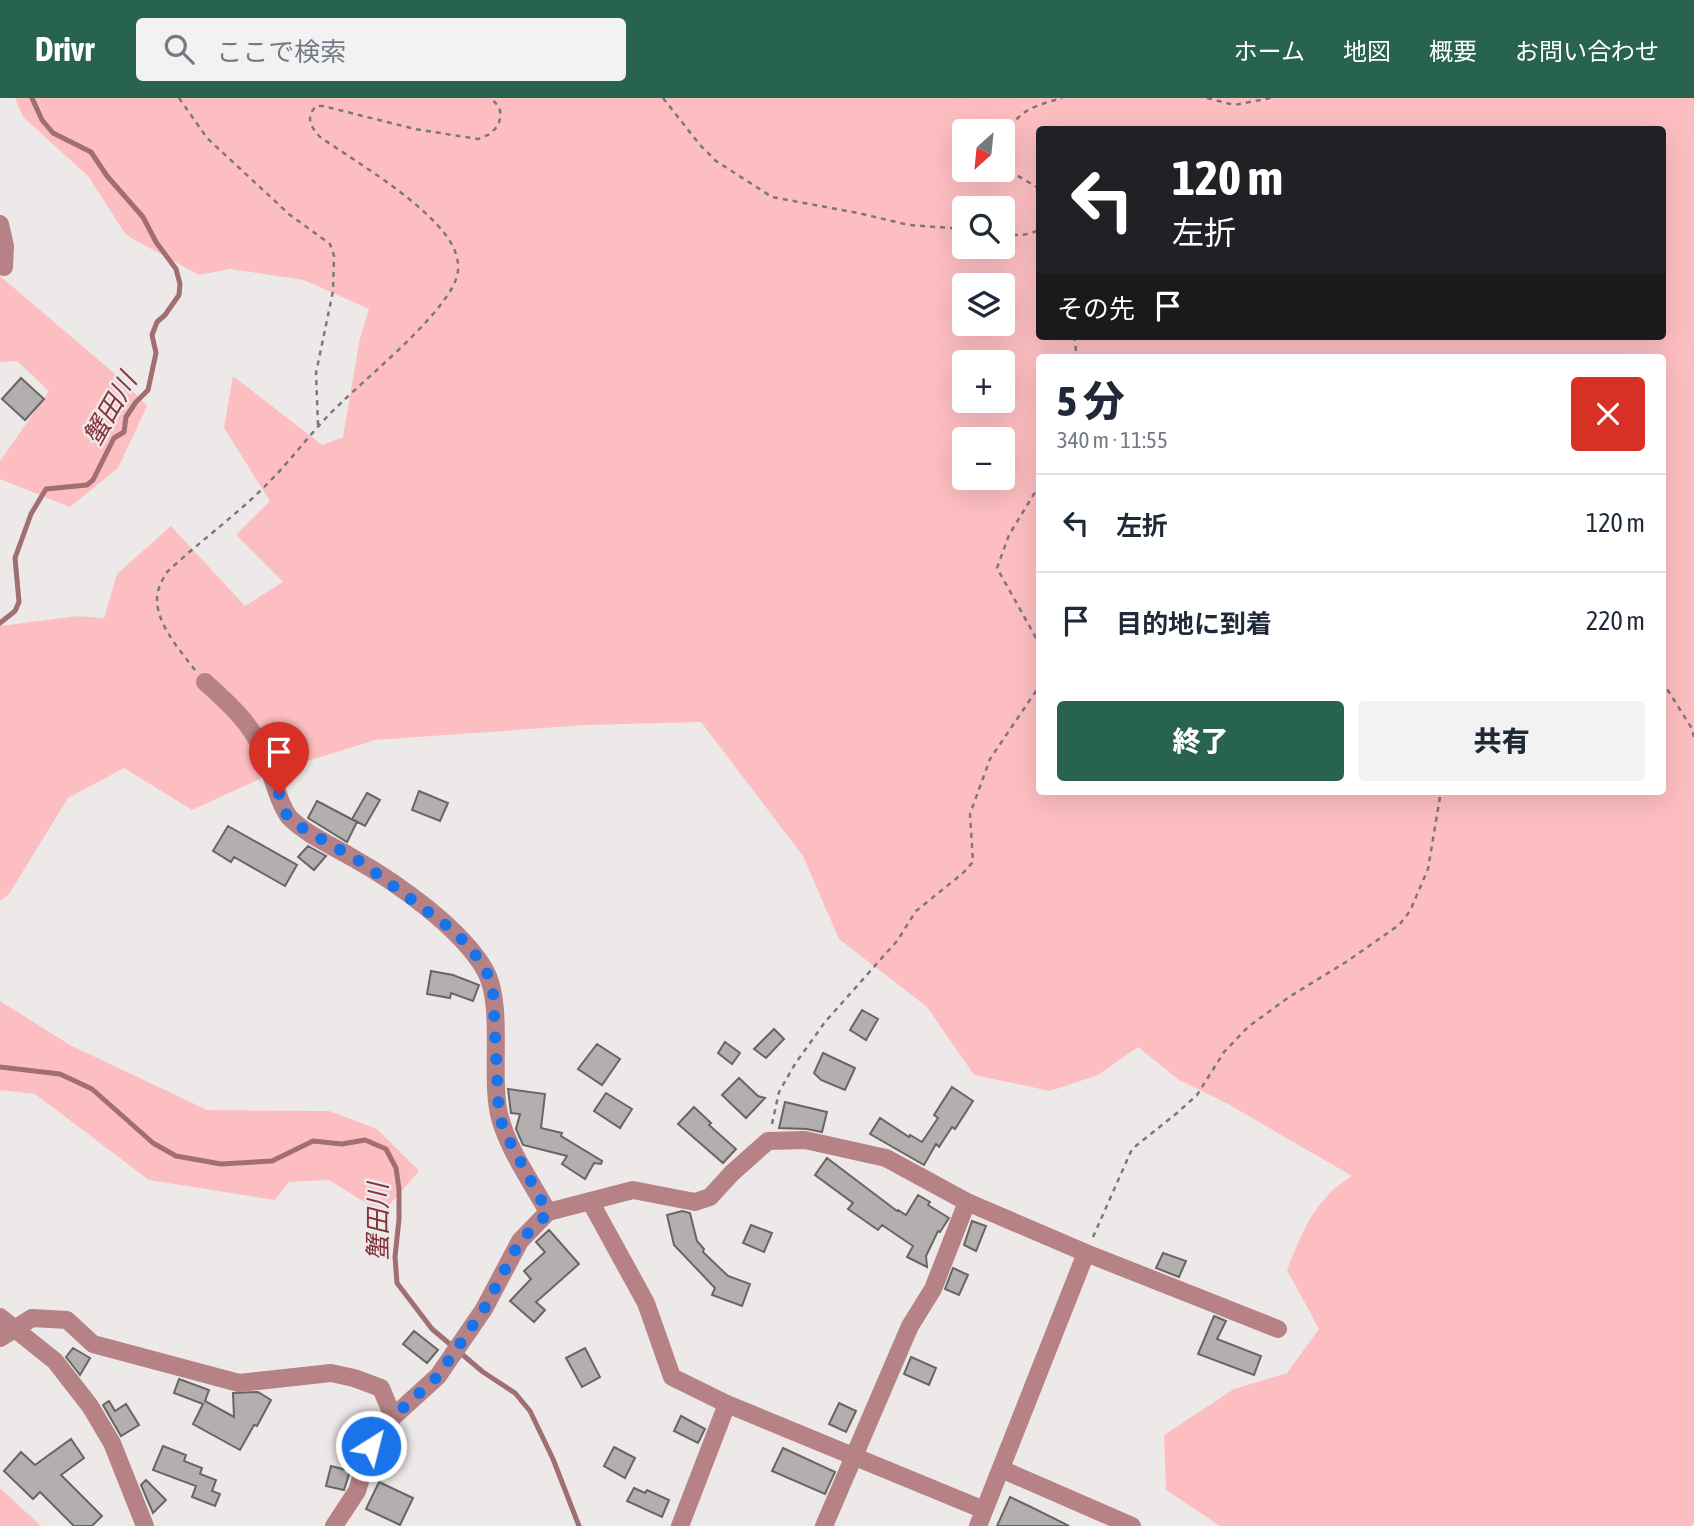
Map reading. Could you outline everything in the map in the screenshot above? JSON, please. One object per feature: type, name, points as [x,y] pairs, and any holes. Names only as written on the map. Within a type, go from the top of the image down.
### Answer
[{"type":"street","points":[[0,224],[5,246],[4,267]]},
{"type":"street","points":[[205,682],[250,726],[287,816],[372,870],[451,929],[471,948],[487,973],[493,993],[499,1117],[548,1213]]},
{"type":"street","points":[[334,1526],[357,1491],[371,1446],[393,1417],[438,1376],[484,1309],[520,1241],[548,1213],[633,1190],[695,1202],[710,1197],[768,1140],[805,1140],[887,1158],[967,1202],[1086,1253],[1278,1329]]},
{"type":"street","points":[[590,1201],[646,1303],[672,1377],[981,1518],[1086,1253]]},
{"type":"street","points":[[824,1526],[910,1326],[933,1289],[967,1202]]},
{"type":"street","points":[[4,1328],[32,1318],[67,1320],[93,1344],[239,1383],[331,1373],[354,1378],[381,1388],[393,1417]]},
{"type":"street","points":[[4,1328],[55,1361],[90,1406],[112,1443],[145,1526]]},
{"type":"street","points":[[680,1526],[727,1404]]},
{"type":"street","points":[[1001,1469],[1132,1526]]},
{"type":"path","points":[[179,98],[207,138],[290,215],[331,244],[334,256],[334,291],[316,373],[318,426]]},
{"type":"path","points":[[205,682],[180,650],[158,613],[158,589],[166,573],[272,478],[318,426],[442,303],[458,275],[458,258],[452,243],[440,226],[408,199],[320,137],[312,128],[309,118],[311,111],[316,106],[323,106],[415,129],[478,139],[490,134],[498,126],[501,115],[499,107],[491,98]]},
{"type":"path","points":[[663,98],[716,161],[772,197],[909,225],[952,228]]},
{"type":"path","points":[[1015,119],[1031,106],[1062,98]]},
{"type":"path","points":[[1207,98],[1234,105],[1271,98]]},
{"type":"path","points":[[1015,174],[1036,187]]},
{"type":"path","points":[[1015,236],[1036,231]]},
{"type":"path","points":[[1036,491],[1009,535],[997,568],[1036,638]]},
{"type":"path","points":[[1666,687],[1691,727],[1694,737]]},
{"type":"path","points":[[768,1140],[779,1092],[825,1022],[897,941],[916,911],[973,862],[970,814],[990,759],[1036,691]]},
{"type":"path","points":[[1086,1253],[1132,1149],[1197,1095],[1224,1052],[1248,1027],[1289,997],[1346,962],[1405,918],[1428,869],[1440,795]]},
{"type":"shaded area","points":[[15,98],[1694,98],[1692,1526],[1220,1526],[1166,1490],[1164,1435],[1234,1389],[1287,1373],[1319,1329],[1287,1270],[1311,1217],[1328,1195],[1352,1176],[1228,1104],[1179,1080],[1138,1047],[1098,1075],[1050,1091],[974,1075],[927,1007],[839,939],[803,856],[701,722],[587,725],[375,740],[282,769],[192,810],[124,768],[68,798],[9,894],[0,901],[0,626],[78,616],[104,618],[117,574],[171,526],[245,606],[283,582],[236,535],[270,501],[224,428],[233,376],[322,445],[343,437],[360,338],[369,309],[304,280],[230,269],[199,275],[126,235],[88,176],[23,117]]},
{"type":"shaded area","points":[[0,276],[121,379],[147,406],[118,468],[70,507],[0,479],[0,461],[49,391],[17,361],[0,362]]},
{"type":"shaded area","points":[[0,1001],[70,1045],[207,1110],[329,1111],[377,1129],[419,1171],[382,1213],[329,1180],[289,1182],[275,1200],[149,1180],[35,1094],[0,1090]]},
{"type":"shaded area","points":[[0,1488],[41,1526],[0,1526]]},
{"type":"building","points":[[21,378],[44,399],[25,420],[2,399]]},
{"type":"building","points":[[419,791],[448,803],[440,821],[412,810]]},
{"type":"building","points":[[367,793],[380,800],[365,826],[352,819]]},
{"type":"building","points":[[317,801],[357,822],[347,842],[308,818]]},
{"type":"building","points":[[228,826],[297,865],[285,886],[234,857],[231,862],[213,851]]},
{"type":"building","points":[[308,846],[326,856],[314,870],[298,857]]},
{"type":"building","points":[[431,971],[453,975],[479,985],[473,1001],[451,993],[450,998],[427,994]]},
{"type":"building","points":[[862,1010],[878,1019],[866,1040],[850,1030]]},
{"type":"building","points":[[774,1029],[784,1039],[766,1058],[754,1049]]},
{"type":"building","points":[[725,1042],[740,1053],[732,1064],[718,1053]]},
{"type":"building","points":[[597,1044],[620,1059],[602,1085],[578,1069]]},
{"type":"building","points":[[823,1053],[855,1068],[845,1090],[821,1080],[814,1073]]},
{"type":"building","points":[[739,1078],[758,1096],[765,1098],[746,1118],[722,1095]]},
{"type":"building","points":[[952,1087],[973,1101],[955,1129],[952,1127],[939,1147],[936,1144],[924,1165],[870,1134],[880,1118],[909,1137],[910,1135],[922,1142],[938,1118],[934,1115]]},
{"type":"building","points":[[508,1089],[545,1094],[541,1128],[562,1133],[561,1136],[602,1161],[601,1164],[594,1163],[585,1179],[562,1164],[567,1156],[523,1145],[516,1129],[520,1114],[511,1113]]},
{"type":"building","points":[[606,1093],[632,1109],[620,1128],[594,1111]]},
{"type":"building","points":[[785,1102],[827,1112],[822,1132],[779,1128]]},
{"type":"building","points":[[694,1107],[711,1123],[709,1125],[736,1149],[723,1163],[678,1124]]},
{"type":"building","points":[[827,1158],[897,1211],[906,1215],[918,1195],[949,1218],[940,1232],[938,1231],[926,1256],[927,1267],[907,1257],[913,1246],[882,1225],[878,1230],[848,1209],[853,1203],[815,1175]]},
{"type":"building","points":[[682,1211],[690,1213],[697,1241],[704,1249],[703,1252],[728,1276],[750,1284],[742,1306],[712,1295],[715,1288],[674,1245],[667,1215]]},
{"type":"building","points":[[972,1221],[986,1226],[976,1251],[964,1245]]},
{"type":"building","points":[[751,1225],[772,1233],[764,1252],[743,1243]]},
{"type":"building","points":[[549,1230],[579,1264],[536,1302],[545,1310],[534,1322],[510,1301],[531,1279],[524,1271],[545,1252],[536,1242]]},
{"type":"building","points":[[1163,1253],[1186,1261],[1179,1277],[1156,1268]]},
{"type":"building","points":[[953,1268],[968,1275],[959,1295],[945,1289]]},
{"type":"building","points":[[1214,1316],[1226,1321],[1217,1339],[1261,1356],[1254,1375],[1198,1354]]},
{"type":"building","points":[[414,1331],[438,1350],[427,1363],[403,1344]]},
{"type":"building","points":[[73,1348],[90,1358],[80,1375],[66,1357]]},
{"type":"building","points":[[585,1348],[600,1377],[582,1387],[566,1358]]},
{"type":"building","points":[[911,1357],[936,1368],[929,1385],[904,1374]]},
{"type":"building","points":[[179,1379],[209,1390],[205,1401],[234,1417],[233,1393],[258,1392],[271,1400],[240,1450],[193,1424],[203,1404],[174,1393]]},
{"type":"building","points":[[109,1401],[115,1411],[126,1404],[139,1425],[121,1436],[103,1405]]},
{"type":"building","points":[[839,1403],[856,1411],[846,1432],[829,1424]]},
{"type":"building","points":[[681,1416],[705,1429],[698,1443],[674,1431]]},
{"type":"building","points":[[71,1439],[84,1458],[61,1475],[102,1516],[92,1526],[74,1526],[40,1492],[33,1499],[4,1471],[21,1452],[35,1465]]},
{"type":"building","points":[[163,1446],[186,1455],[184,1461],[202,1468],[200,1474],[216,1480],[212,1491],[220,1494],[215,1506],[192,1497],[196,1486],[153,1470]]},
{"type":"building","points":[[614,1447],[635,1458],[625,1478],[604,1466]]},
{"type":"building","points":[[783,1448],[835,1472],[825,1494],[772,1471]]},
{"type":"building","points":[[331,1466],[350,1471],[344,1490],[326,1486]]},
{"type":"building","points":[[146,1480],[166,1500],[153,1513],[141,1485]]},
{"type":"building","points":[[379,1482],[413,1498],[400,1525],[366,1509]]},
{"type":"building","points":[[634,1488],[645,1493],[647,1490],[669,1500],[662,1517],[627,1501]]},
{"type":"building","points":[[1010,1497],[1031,1507],[1069,1526],[997,1526]]},
{"type":"waterway","name":"蟹田川","points":[[0,623],[15,611],[19,602],[15,558],[31,514],[46,489],[87,485],[93,480],[114,438],[124,432],[126,417],[148,390],[156,353],[152,335],[157,322],[179,295],[180,284],[176,269],[156,242],[143,217],[107,176],[91,152],[53,133],[42,120],[32,98]]},
{"type":"waterway","name":"蟹田川","points":[[0,1067],[60,1074],[92,1089],[153,1143],[176,1156],[221,1164],[272,1161],[313,1141],[342,1144],[365,1140],[386,1149],[396,1168],[399,1189],[395,1257],[397,1283],[432,1329],[483,1372],[515,1393],[530,1411],[553,1459],[579,1526]]},
{"type":"route","points":[[279,794],[287,816],[299,826],[361,862],[407,894],[471,948],[487,973],[493,993],[499,1117],[548,1213],[520,1241],[484,1309],[438,1376],[393,1417],[371,1446]]}]
